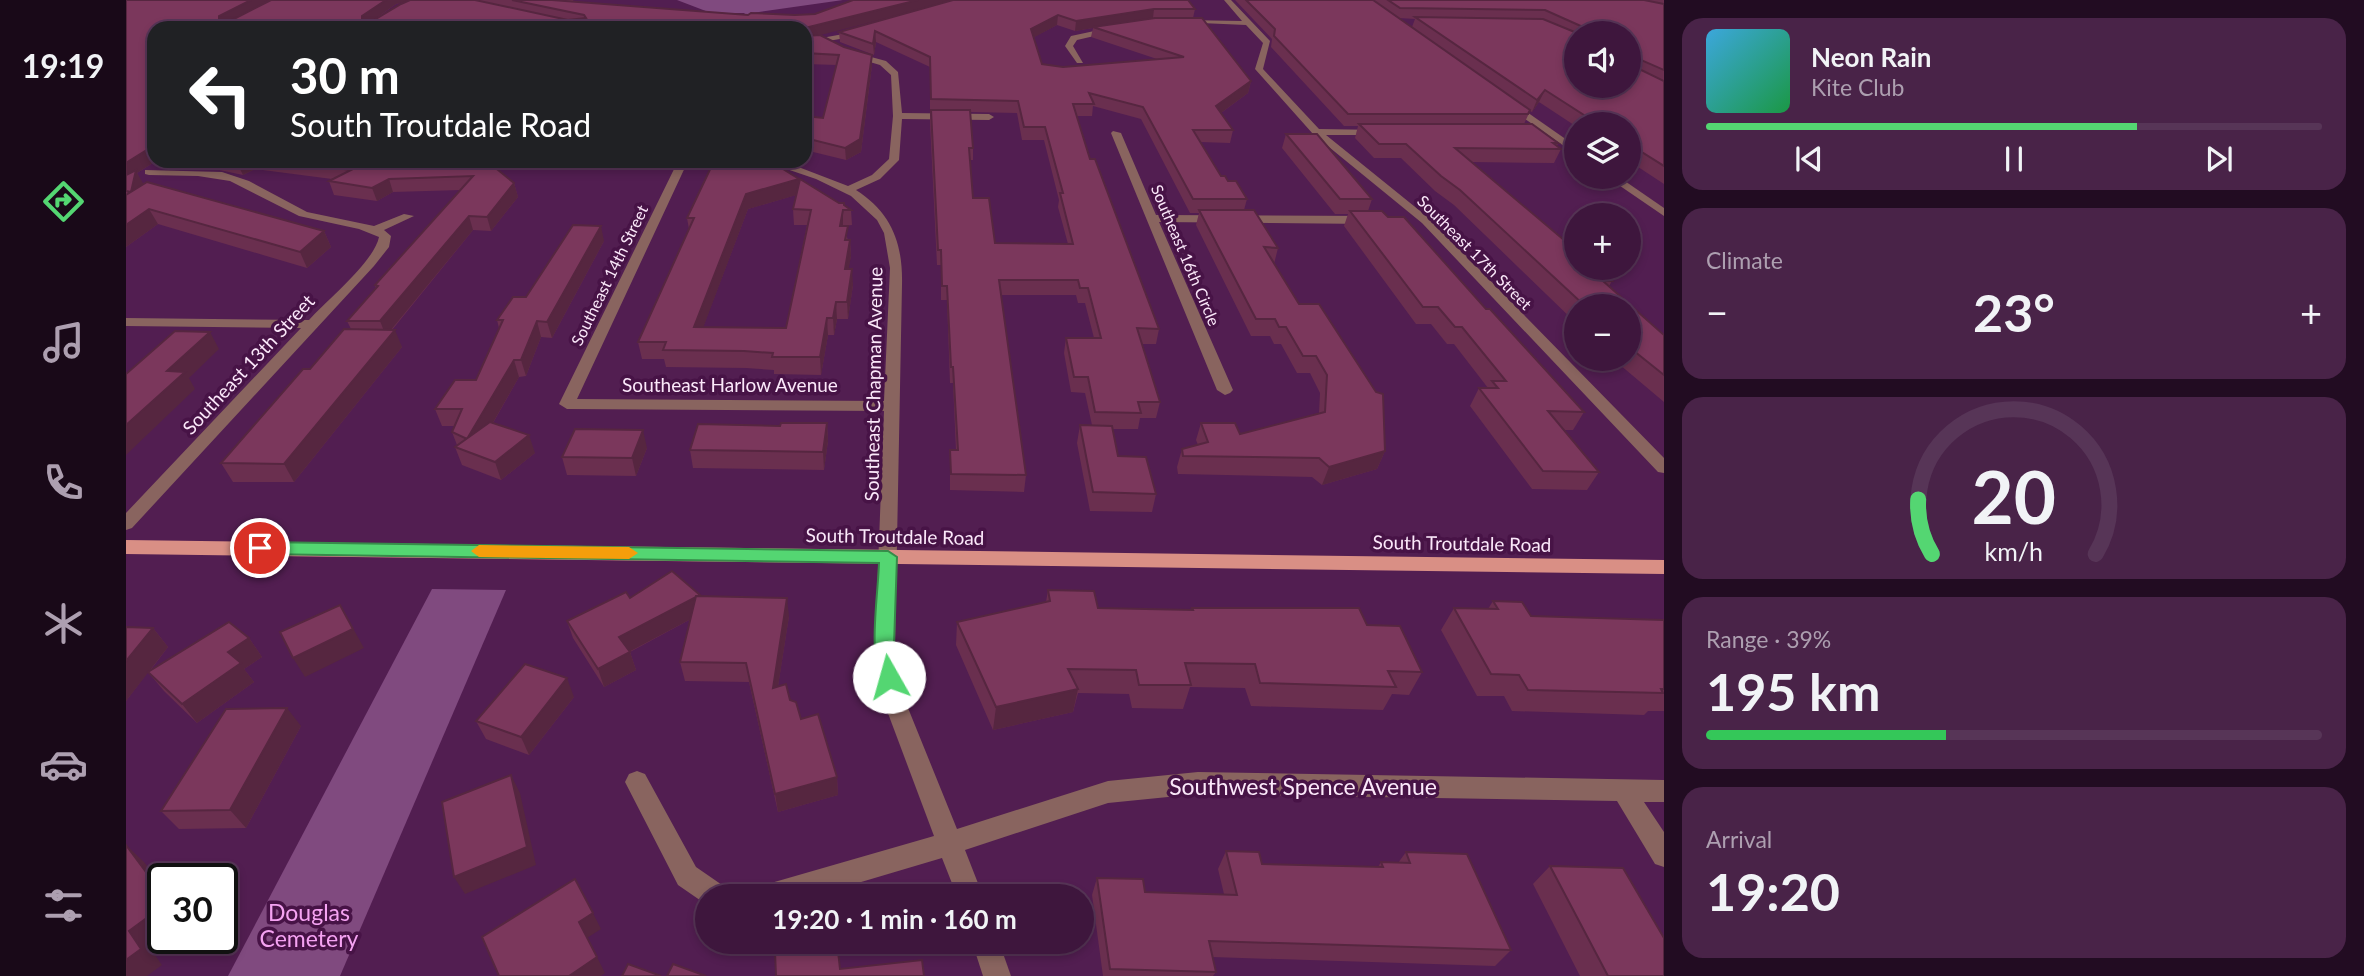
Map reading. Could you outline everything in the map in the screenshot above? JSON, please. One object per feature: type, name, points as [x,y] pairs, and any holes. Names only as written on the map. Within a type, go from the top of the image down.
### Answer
[{"type":"main road","name":"South Troutdale Road","points":[[126,547],[1664,567]]},
{"type":"street","name":"Southeast 17th Street","points":[[1227,0],[1267,43],[1259,69],[1316,132],[1426,221],[1664,468]]},
{"type":"street","points":[[1172,22],[1249,23]]},
{"type":"street","points":[[1080,61],[1069,46],[1074,38],[1122,27]]},
{"type":"street","points":[[812,42],[869,30]]},
{"type":"street","points":[[823,41],[848,53],[873,59],[890,68],[898,80],[894,160],[876,177],[847,190]]},
{"type":"street","points":[[1494,93],[1564,142]]},
{"type":"street","points":[[898,116],[989,117]]},
{"type":"street","points":[[1316,132],[1385,132]]},
{"type":"street","points":[[1536,132],[1550,132]]},
{"type":"street","name":"Southeast 16th Circle","points":[[1116,133],[1225,390]]},
{"type":"street","points":[[137,180],[156,168]]},
{"type":"street","name":"Southeast 14th Street","points":[[567,404],[680,168]]},
{"type":"street","name":"Southeast Chapman Avenue","points":[[791,168],[820,177],[847,190],[874,211],[890,232],[893,243],[896,269],[885,645],[897,708],[966,884]]},
{"type":"street","points":[[149,172],[231,178],[310,216],[375,229],[408,216]]},
{"type":"street","points":[[1629,189],[1664,213]]},
{"type":"street","points":[[1152,218],[1385,220]]},
{"type":"street","points":[[1399,220],[1426,221]]},
{"type":"street","name":"Southeast 13th Street","points":[[126,524],[383,247],[385,236],[375,229]]},
{"type":"street","points":[[126,322],[312,324]]},
{"type":"street","name":"Southeast Harlow Avenue","points":[[567,404],[892,407]]},
{"type":"street","points":[[637,782],[687,876],[699,884]]},
{"type":"street","name":"Southwest Spence Avenue","points":[[812,884],[951,843],[1108,792],[1148,786],[1198,783],[1664,791]]},
{"type":"street","points":[[1623,790],[1664,855]]},
{"type":"street","points":[[990,954],[997,976]]},
{"type":"green space","points":[[677,0],[843,0],[752,13],[743,21],[737,21],[745,13],[711,13]]},
{"type":"green space","name":"Douglas Cemetery","points":[[432,589],[506,590],[340,976],[228,976]]},
{"type":"building","points":[[126,0],[251,0],[219,16],[219,20],[232,20],[271,0],[386,0],[362,16],[362,20],[374,20],[410,0],[475,0],[568,20],[586,18],[584,15],[512,0],[552,0],[748,15],[795,15],[815,14],[853,0],[918,0],[812,26],[812,21],[147,21],[147,150],[126,163]]},
{"type":"building","points":[[953,0],[1188,0],[1195,9],[1154,9],[1076,21],[1058,15],[1031,29],[1042,64],[1063,67],[1184,57],[1093,27],[1155,18],[1202,18],[1251,81],[1216,106],[1233,130],[1193,130],[1221,176],[1225,176],[1228,181],[1236,181],[1247,199],[1193,199],[1143,107],[1089,93],[1094,104],[1073,104],[1090,159],[1095,159],[1159,329],[1137,328],[1160,402],[1138,402],[1141,413],[1095,412],[1088,377],[1074,377],[1066,338],[1101,338],[1088,288],[1080,288],[1078,280],[999,280],[1026,475],[951,474],[950,450],[958,450],[947,286],[942,286],[941,250],[938,250],[931,110],[970,110],[973,148],[969,148],[973,198],[989,198],[995,243],[1073,244],[1060,193],[1063,193],[1045,127],[1024,127],[1018,101],[931,99],[930,57],[875,31],[873,44],[839,32]]},
{"type":"building","points":[[1246,0],[1373,0],[1530,110],[1528,114],[1348,114],[1274,36],[1275,29]]},
{"type":"building","points":[[1388,0],[1644,0],[1664,4],[1664,70],[1641,60],[1641,21],[1570,21],[1545,10],[1400,8]]},
{"type":"building","points":[[1415,17],[1543,19],[1564,28],[1564,98],[1641,98],[1641,70],[1664,81],[1664,166],[1641,152],[1641,112],[1579,112],[1545,90],[1537,100]]},
{"type":"building","points":[[820,35],[844,47],[872,55],[860,139],[845,148],[812,140],[812,117],[823,118],[839,55],[812,53],[812,36]]},
{"type":"building","points":[[1359,124],[1532,124],[1558,143],[1553,143],[1561,149],[1455,148],[1564,240],[1564,280],[1611,280],[1603,281],[1618,294],[1572,294],[1406,144],[1379,144]]},
{"type":"building","points":[[1286,134],[1317,134],[1372,199],[1340,199]]},
{"type":"building","points":[[337,168],[496,168],[514,183],[487,217],[469,216],[380,321],[347,321],[378,286],[375,285],[473,176],[389,179],[372,188],[329,181],[351,170]]},
{"type":"building","points":[[711,168],[781,168],[799,179],[746,194],[694,327],[786,328],[811,210],[793,209],[800,179],[839,203],[844,203],[851,210],[843,210],[840,226],[848,226],[845,240],[850,240],[845,269],[852,269],[847,302],[836,302],[833,318],[827,318],[820,357],[772,357],[773,353],[744,351],[663,350],[666,342],[638,342],[694,218],[687,218]]},
{"type":"building","points":[[136,170],[131,192],[126,191],[126,175]]},
{"type":"building","points":[[147,182],[324,231],[300,252],[149,209],[126,225],[126,195]]},
{"type":"building","points":[[1199,210],[1254,210],[1278,248],[1264,247],[1299,304],[1319,304],[1376,392],[1383,394],[1385,451],[1329,467],[1319,458],[1183,456],[1182,449],[1208,442],[1201,423],[1235,423],[1240,434],[1325,412],[1327,375],[1316,356],[1303,356],[1286,327],[1279,327],[1275,319],[1256,319]]},
{"type":"building","points":[[1350,211],[1382,211],[1388,217],[1404,217],[1486,309],[1490,309],[1584,412],[1548,411],[1599,472],[1543,471],[1479,388],[1498,388],[1492,381],[1506,381],[1462,327],[1455,327],[1438,307],[1423,307]]},
{"type":"building","points":[[573,225],[601,226],[547,322],[537,321],[521,360],[514,360],[467,439],[452,432],[462,409],[435,409],[455,380],[476,380],[503,320],[497,320],[513,297],[526,297]]},
{"type":"building","points":[[1641,315],[1664,335],[1664,375],[1641,357]]},
{"type":"building","points":[[344,329],[395,330],[284,464],[221,463],[303,369],[310,369]]},
{"type":"building","points":[[175,331],[210,332],[167,371],[185,372],[126,425],[126,374]]},
{"type":"building","points":[[490,422],[529,435],[495,462],[455,447]]},
{"type":"building","points":[[781,423],[827,423],[823,452],[690,450],[698,424],[780,426]]},
{"type":"building","points":[[1080,425],[1112,426],[1118,456],[1146,457],[1156,494],[1093,492]]},
{"type":"building","points":[[575,429],[643,430],[632,458],[562,457]]},
{"type":"building","points":[[672,571],[700,595],[619,637],[630,652],[598,669],[567,621],[626,592],[630,598]]},
{"type":"building","points":[[1048,590],[1094,591],[1098,608],[1359,608],[1367,625],[1400,626],[1422,672],[1388,671],[1396,687],[1260,683],[1255,664],[1185,663],[1191,685],[1139,685],[1136,670],[1068,669],[1078,689],[996,707],[957,622],[1050,601]]},
{"type":"building","points":[[696,596],[787,598],[773,688],[786,684],[790,700],[796,702],[801,719],[818,714],[837,777],[775,794],[746,663],[680,662]]},
{"type":"building","points":[[1493,601],[1522,602],[1531,616],[1664,620],[1663,693],[1528,690],[1519,675],[1491,674],[1454,608],[1498,609]]},
{"type":"building","points":[[340,605],[353,629],[293,658],[280,632]]},
{"type":"building","points":[[229,622],[249,638],[228,652],[241,663],[182,704],[148,672]]},
{"type":"building","points":[[126,627],[153,628],[126,661]]},
{"type":"building","points":[[525,664],[567,678],[521,737],[476,721]]},
{"type":"building","points":[[287,708],[230,810],[161,811],[226,709]]},
{"type":"building","points":[[511,775],[527,847],[454,877],[442,802]]},
{"type":"building","points":[[126,845],[147,873],[147,918],[129,931],[141,949],[126,960]]},
{"type":"building","points":[[1226,851],[1259,852],[1262,864],[1383,867],[1381,862],[1410,863],[1406,852],[1467,854],[1511,950],[1209,941],[1216,972],[1110,969],[1097,878],[1143,879],[1145,892],[1237,895]]},
{"type":"building","points":[[1550,866],[1623,868],[1664,938],[1664,976],[1608,976]]},
{"type":"building","points":[[575,879],[593,913],[579,922],[597,957],[569,976],[499,976],[482,937]]},
{"type":"building","points":[[775,954],[838,954],[840,969],[922,960],[924,976],[776,976]]},
{"type":"building","points":[[628,964],[661,976],[622,976]]},
{"type":"building","points":[[673,964],[706,976],[667,976]]},
{"type":"slow traffic","points":[[479,551],[629,553]]},
{"type":"route","points":[[260,548],[888,557],[885,645],[889,677]]}]
